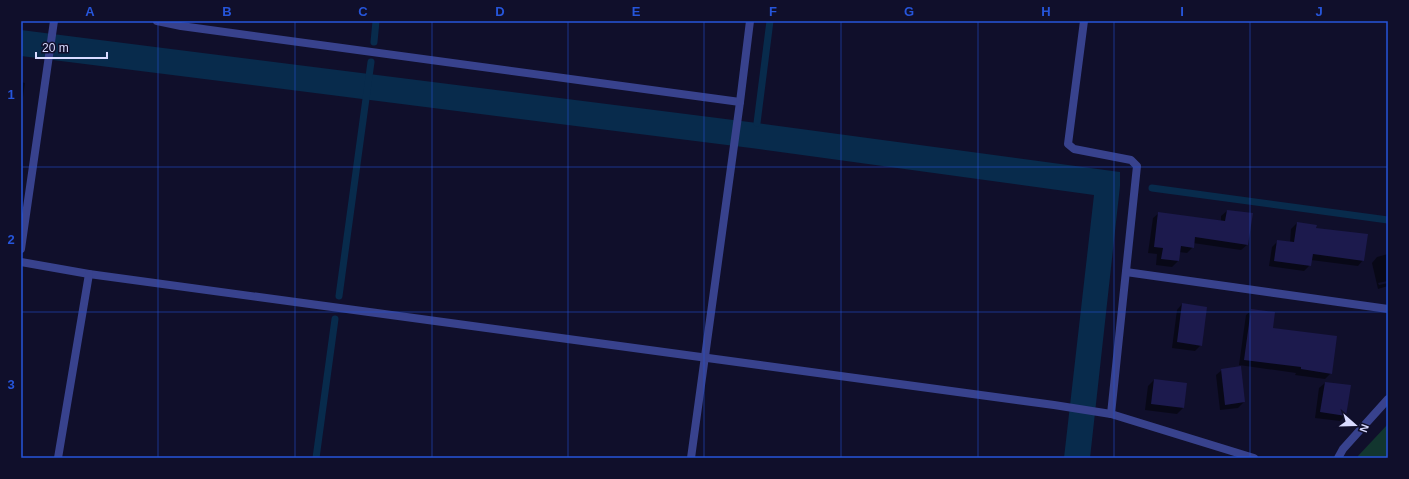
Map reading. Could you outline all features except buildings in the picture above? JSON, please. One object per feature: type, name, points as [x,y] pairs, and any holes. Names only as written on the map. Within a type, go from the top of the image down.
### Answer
[{"type":"street","points":[[157,21],[197,28],[740,102]]},
{"type":"street","points":[[691,458],[734,150],[750,21]]},
{"type":"street","points":[[1084,21],[1068,144],[1074,149],[1131,160],[1137,166],[1111,414]]},
{"type":"street","points":[[21,249],[53,24]]},
{"type":"street","points":[[21,262],[89,274],[706,356],[1111,414],[1254,458]]},
{"type":"street","points":[[1126,272],[1388,309]]},
{"type":"street","points":[[58,458],[89,274]]},
{"type":"street","points":[[1338,458],[1343,449],[1388,400]]},
{"type":"green space","points":[[1388,424],[1388,458],[1358,458],[1358,456]]},
{"type":"water","points":[[21,30],[757,123],[1120,172],[1120,186],[1090,458],[1064,458],[1094,195],[751,148],[21,56]]},
{"type":"waterway","points":[[374,42],[376,21]]},
{"type":"waterway","points":[[757,123],[770,21]]},
{"type":"waterway","points":[[339,296],[371,62]]},
{"type":"waterway","points":[[1152,188],[1388,220]]},
{"type":"waterway","points":[[316,458],[335,319]]}]
